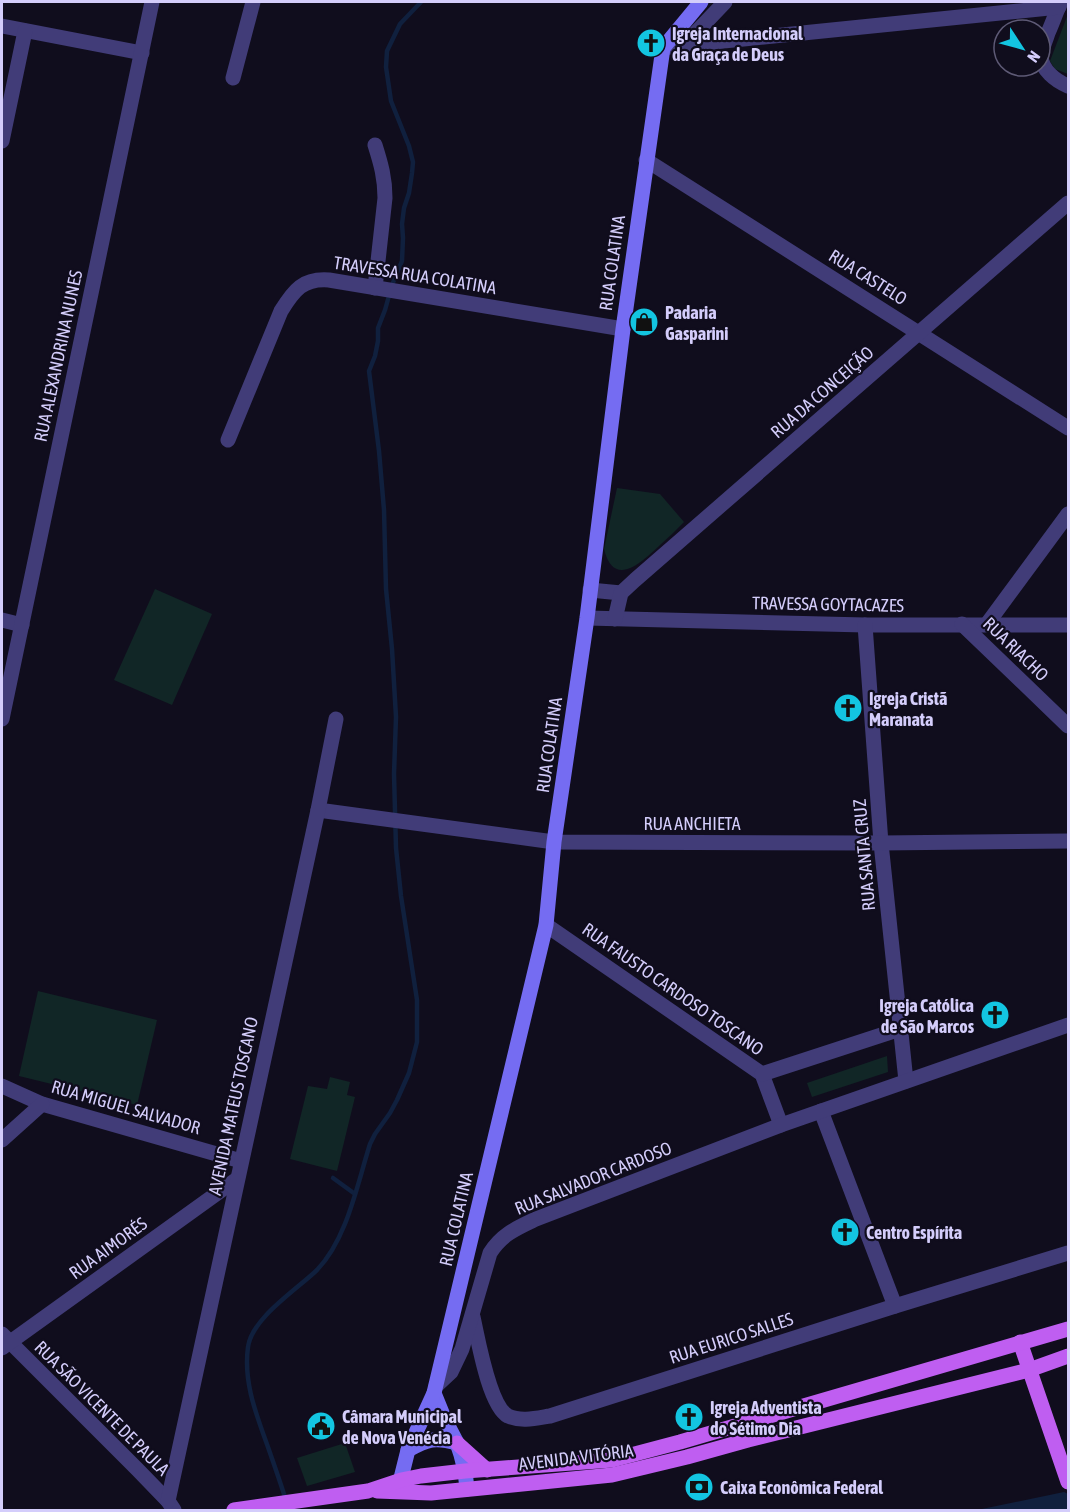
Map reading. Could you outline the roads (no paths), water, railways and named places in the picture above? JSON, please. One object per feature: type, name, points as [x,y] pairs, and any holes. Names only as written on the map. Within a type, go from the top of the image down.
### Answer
[{"type":"main road","points":[[681,2],[691,14]]},
{"type":"main road","points":[[663,48],[701,2]]},
{"type":"main road","name":"RUA COLATINA","points":[[399,1486],[408,1450],[435,1390],[546,925],[623,329],[663,48]]},
{"type":"main road","name":"AVENIDA VITÓRIA","points":[[399,1486],[465,1471],[612,1460],[1068,1329]]},
{"type":"main road","points":[[1020,1342],[1068,1482]]},
{"type":"main road","name":"AVENIDA VITÓRIA","points":[[399,1486],[431,1493],[612,1475],[1029,1370],[1068,1356]]},
{"type":"main road","points":[[435,1390],[445,1420],[458,1443],[465,1471],[466,1489]]},
{"type":"main road","points":[[408,1450],[432,1439],[458,1443],[487,1470]]},
{"type":"main road","points":[[234,1510],[399,1486]]},
{"type":"street","name":"RUA ALEXANDRINA NUNES","points":[[2,719],[152,2]]},
{"type":"street","points":[[233,78],[253,2]]},
{"type":"street","points":[[684,45],[725,2]]},
{"type":"street","points":[[663,48],[1060,4],[1041,56],[1044,68],[1068,86]]},
{"type":"street","points":[[2,26],[142,53]]},
{"type":"street","points":[[2,141],[25,31]]},
{"type":"street","points":[[375,145],[384,172],[385,184],[387,290]]},
{"type":"street","name":"RUA CASTELO","points":[[646,160],[1068,428]]},
{"type":"street","name":"RUA DA CONCEIÇÃO","points":[[621,594],[1068,203]]},
{"type":"street","name":"TRAVESSA RUA COLATINA","points":[[228,440],[281,311],[300,286],[308,281],[318,279],[623,329]]},
{"type":"street","points":[[987,624],[1068,514]]},
{"type":"street","points":[[590,590],[621,594],[615,619]]},
{"type":"street","name":"TRAVESSA GOYTACAZES","points":[[587,618],[865,625],[1068,625]]},
{"type":"street","points":[[2,620],[22,625]]},
{"type":"street","name":"RUA RIACHO","points":[[962,624],[1068,726]]},
{"type":"street","name":"RUA SANTA CRUZ","points":[[865,625],[881,843],[906,1081]]},
{"type":"street","name":"AVENIDA MATEUS TOSCANO","points":[[171,1506],[237,1179],[336,719]]},
{"type":"street","name":"RUA ANCHIETA","points":[[318,810],[555,842],[1068,841]]},
{"type":"street","name":"RUA FAUSTO CARDOSO TOSCANO","points":[[546,925],[762,1074],[781,1125]]},
{"type":"street","name":"RUA SALVADOR CARDOSO","points":[[435,1390],[456,1364],[490,1253],[504,1236],[536,1219],[821,1110],[1068,1025]]},
{"type":"street","points":[[762,1074],[900,1029]]},
{"type":"street","name":"RUA MIGUEL SALVADOR","points":[[2,1086],[42,1104],[241,1161]]},
{"type":"street","points":[[2,1140],[42,1104]]},
{"type":"street","points":[[821,1110],[895,1306]]},
{"type":"street","name":"RUA AIMORÉS","points":[[4,1341],[237,1179]]},
{"type":"street","name":"RUA EURICO SALLES","points":[[472,1316],[491,1391],[498,1407],[507,1415],[528,1419],[550,1416],[1068,1253]]},
{"type":"street","name":"RUA SÃO VICENTE DE PAULA","points":[[4,1341],[137,1469],[171,1506]]},
{"type":"water","points":[[1064,1492],[1068,1494],[1068,1510],[977,1510]]},
{"type":"waterway","points":[[289,1510],[249,1386],[247,1360],[251,1336],[266,1315],[317,1270],[336,1243],[350,1211],[370,1144],[397,1100],[409,1073],[417,1042],[417,1000],[396,848],[394,774],[396,717],[386,589],[384,510],[369,371],[375,356],[378,328],[402,261],[402,224],[413,162],[391,101],[386,67],[387,51],[400,24],[421,2]]},
{"type":"waterway","points":[[333,1178],[355,1194]]},
{"type":"place","name":"Igreja Internacional da Graça de Deus","points":[[651,43]]},
{"type":"place","name":"Padaria Gasparini","points":[[644,322]]},
{"type":"place","name":"Igreja Cristã Maranata","points":[[848,708]]},
{"type":"place","name":"Igreja Católica de São Marcos","points":[[995,1015]]},
{"type":"place","name":"Centro Espírita","points":[[845,1232]]},
{"type":"place","name":"Igreja Adventista do Sétimo Dia","points":[[689,1417]]},
{"type":"place","name":"Câmara Municipal de Nova Venécia","points":[[321,1426]]},
{"type":"place","name":"Caixa Econômica Federal","points":[[699,1487]]}]
